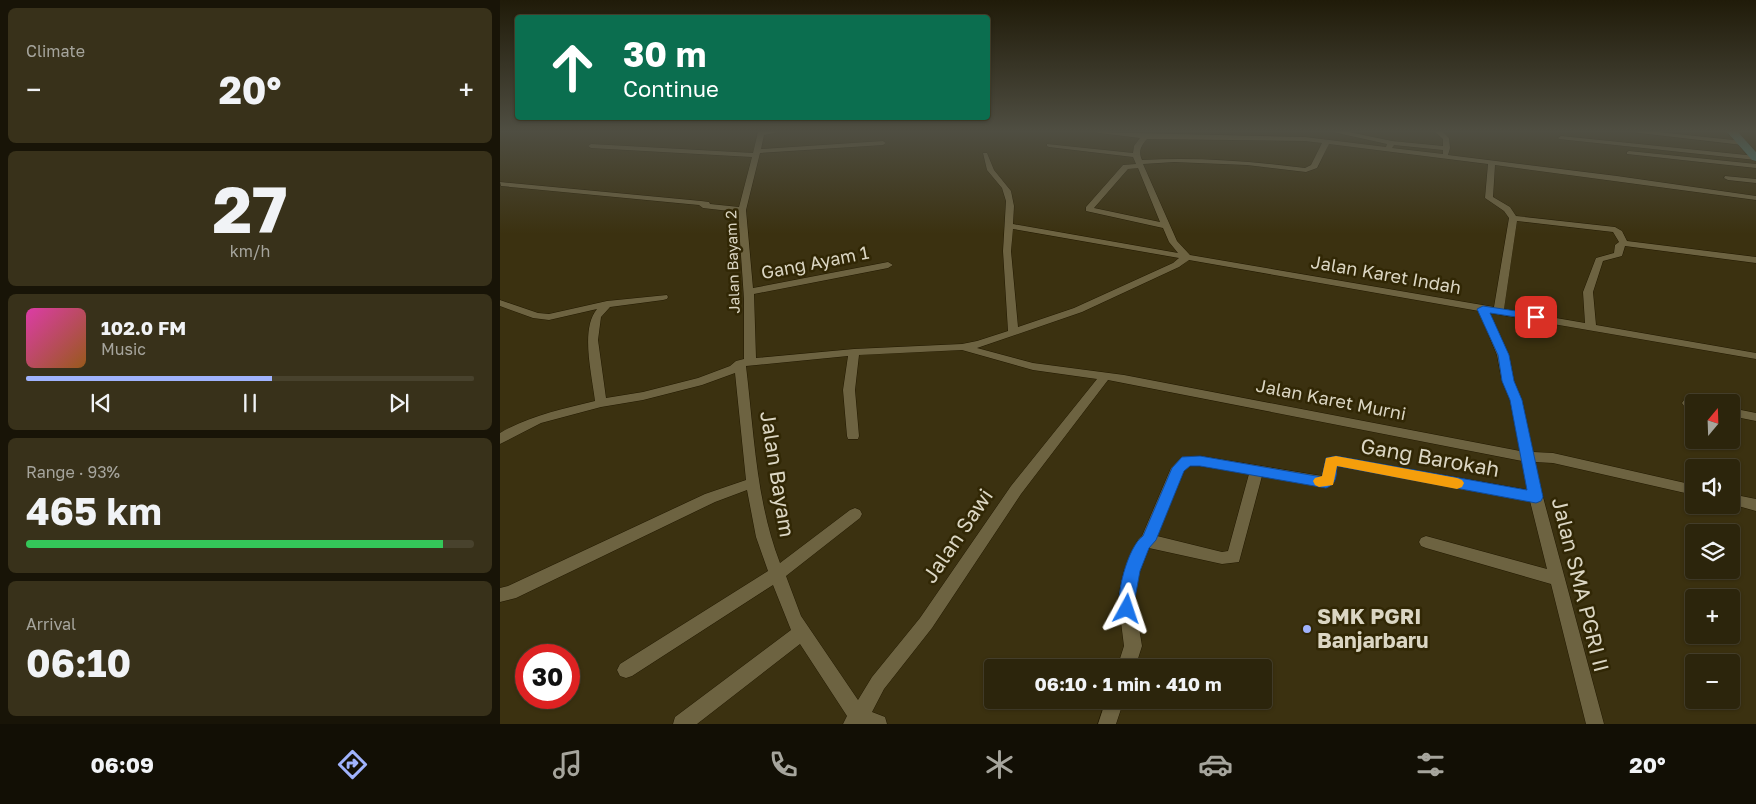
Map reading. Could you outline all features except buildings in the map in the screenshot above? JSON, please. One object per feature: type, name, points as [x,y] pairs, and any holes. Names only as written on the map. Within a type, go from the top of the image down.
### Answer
[{"type":"street","name":"Jalan Bayam 2","points":[[745,363],[748,292],[742,210],[753,166]]},
{"type":"street","points":[[988,166],[989,171],[1007,192],[1011,214],[1008,226],[1007,251],[1012,332]]},
{"type":"street","points":[[1127,166],[1089,210],[1166,226]]},
{"type":"street","points":[[500,439],[520,427],[537,420],[601,402],[643,396],[702,381],[745,363],[854,352],[962,347],[979,344],[1078,310],[1176,265],[1187,257],[1173,242],[1141,166]]},
{"type":"street","points":[[1271,166],[1308,170],[1314,166]]},
{"type":"street","points":[[1492,166],[1488,198],[1507,209],[1513,218],[1499,310]]},
{"type":"street","points":[[1515,166],[1756,198]]},
{"type":"street","points":[[1728,178],[1756,181]]},
{"type":"street","points":[[501,184],[701,203],[706,204],[704,206],[742,210]]},
{"type":"street","points":[[1513,218],[1615,230],[1619,233],[1624,243]]},
{"type":"street","name":"Jalan Karet Indah","points":[[1008,226],[1756,356]]},
{"type":"street","points":[[1591,328],[1588,292],[1599,260],[1617,256],[1619,254],[1619,245],[1624,243],[1756,260]]},
{"type":"street","name":"Gang Ayam 1","points":[[748,292],[888,265]]},
{"type":"street","points":[[500,303],[537,316],[549,317],[607,304],[663,297]]},
{"type":"street","points":[[601,402],[593,340],[596,317],[607,304]]},
{"type":"street","name":"Jalan SMA PGRI II","points":[[1483,309],[1503,355],[1508,381],[1516,400],[1536,497],[1595,724]]},
{"type":"street","name":"Jalan Karet Murni","points":[[962,347],[1033,366],[1105,377],[1527,457],[1553,458],[1685,488]]},
{"type":"street","points":[[853,436],[849,390],[854,352]]},
{"type":"street","name":"Jalan Bayam","points":[[745,363],[753,483],[763,537],[794,620],[856,721]]},
{"type":"street","name":"Jalan Sawi","points":[[856,721],[878,683],[926,623],[1016,490],[1105,377]]},
{"type":"street","points":[[1740,414],[1756,417]]},
{"type":"street","name":"Gang Barokah","points":[[1148,540],[1178,468],[1186,461],[1200,461],[1326,482],[1328,481],[1331,461],[1336,460],[1536,497]]},
{"type":"street","points":[[1129,659],[1133,646],[1126,598],[1132,571],[1143,544],[1148,540],[1222,558],[1234,557],[1257,471]]},
{"type":"street","points":[[500,595],[510,593],[710,498],[753,483]]},
{"type":"street","points":[[1740,501],[1756,505]]},
{"type":"street","points":[[626,670],[777,574],[855,514]]},
{"type":"street","points":[[1426,542],[1557,578]]},
{"type":"street","points":[[682,724],[802,632]]},
{"type":"street","points":[[1107,724],[1112,709]]},
{"type":"street","points":[[856,721],[878,724]]},
{"type":"slow traffic","points":[[1319,481],[1328,481],[1331,461],[1336,460],[1457,483]]},
{"type":"place","name":"SMK PGRI Banjarbaru","points":[[1307,629]]},
{"type":"route","points":[[1127,609],[1126,598],[1132,571],[1143,544],[1148,540],[1178,468],[1186,461],[1200,461],[1326,482],[1328,481],[1331,461],[1336,460],[1407,475],[1536,497],[1516,400],[1508,381],[1503,355],[1483,309],[1536,317]]}]
